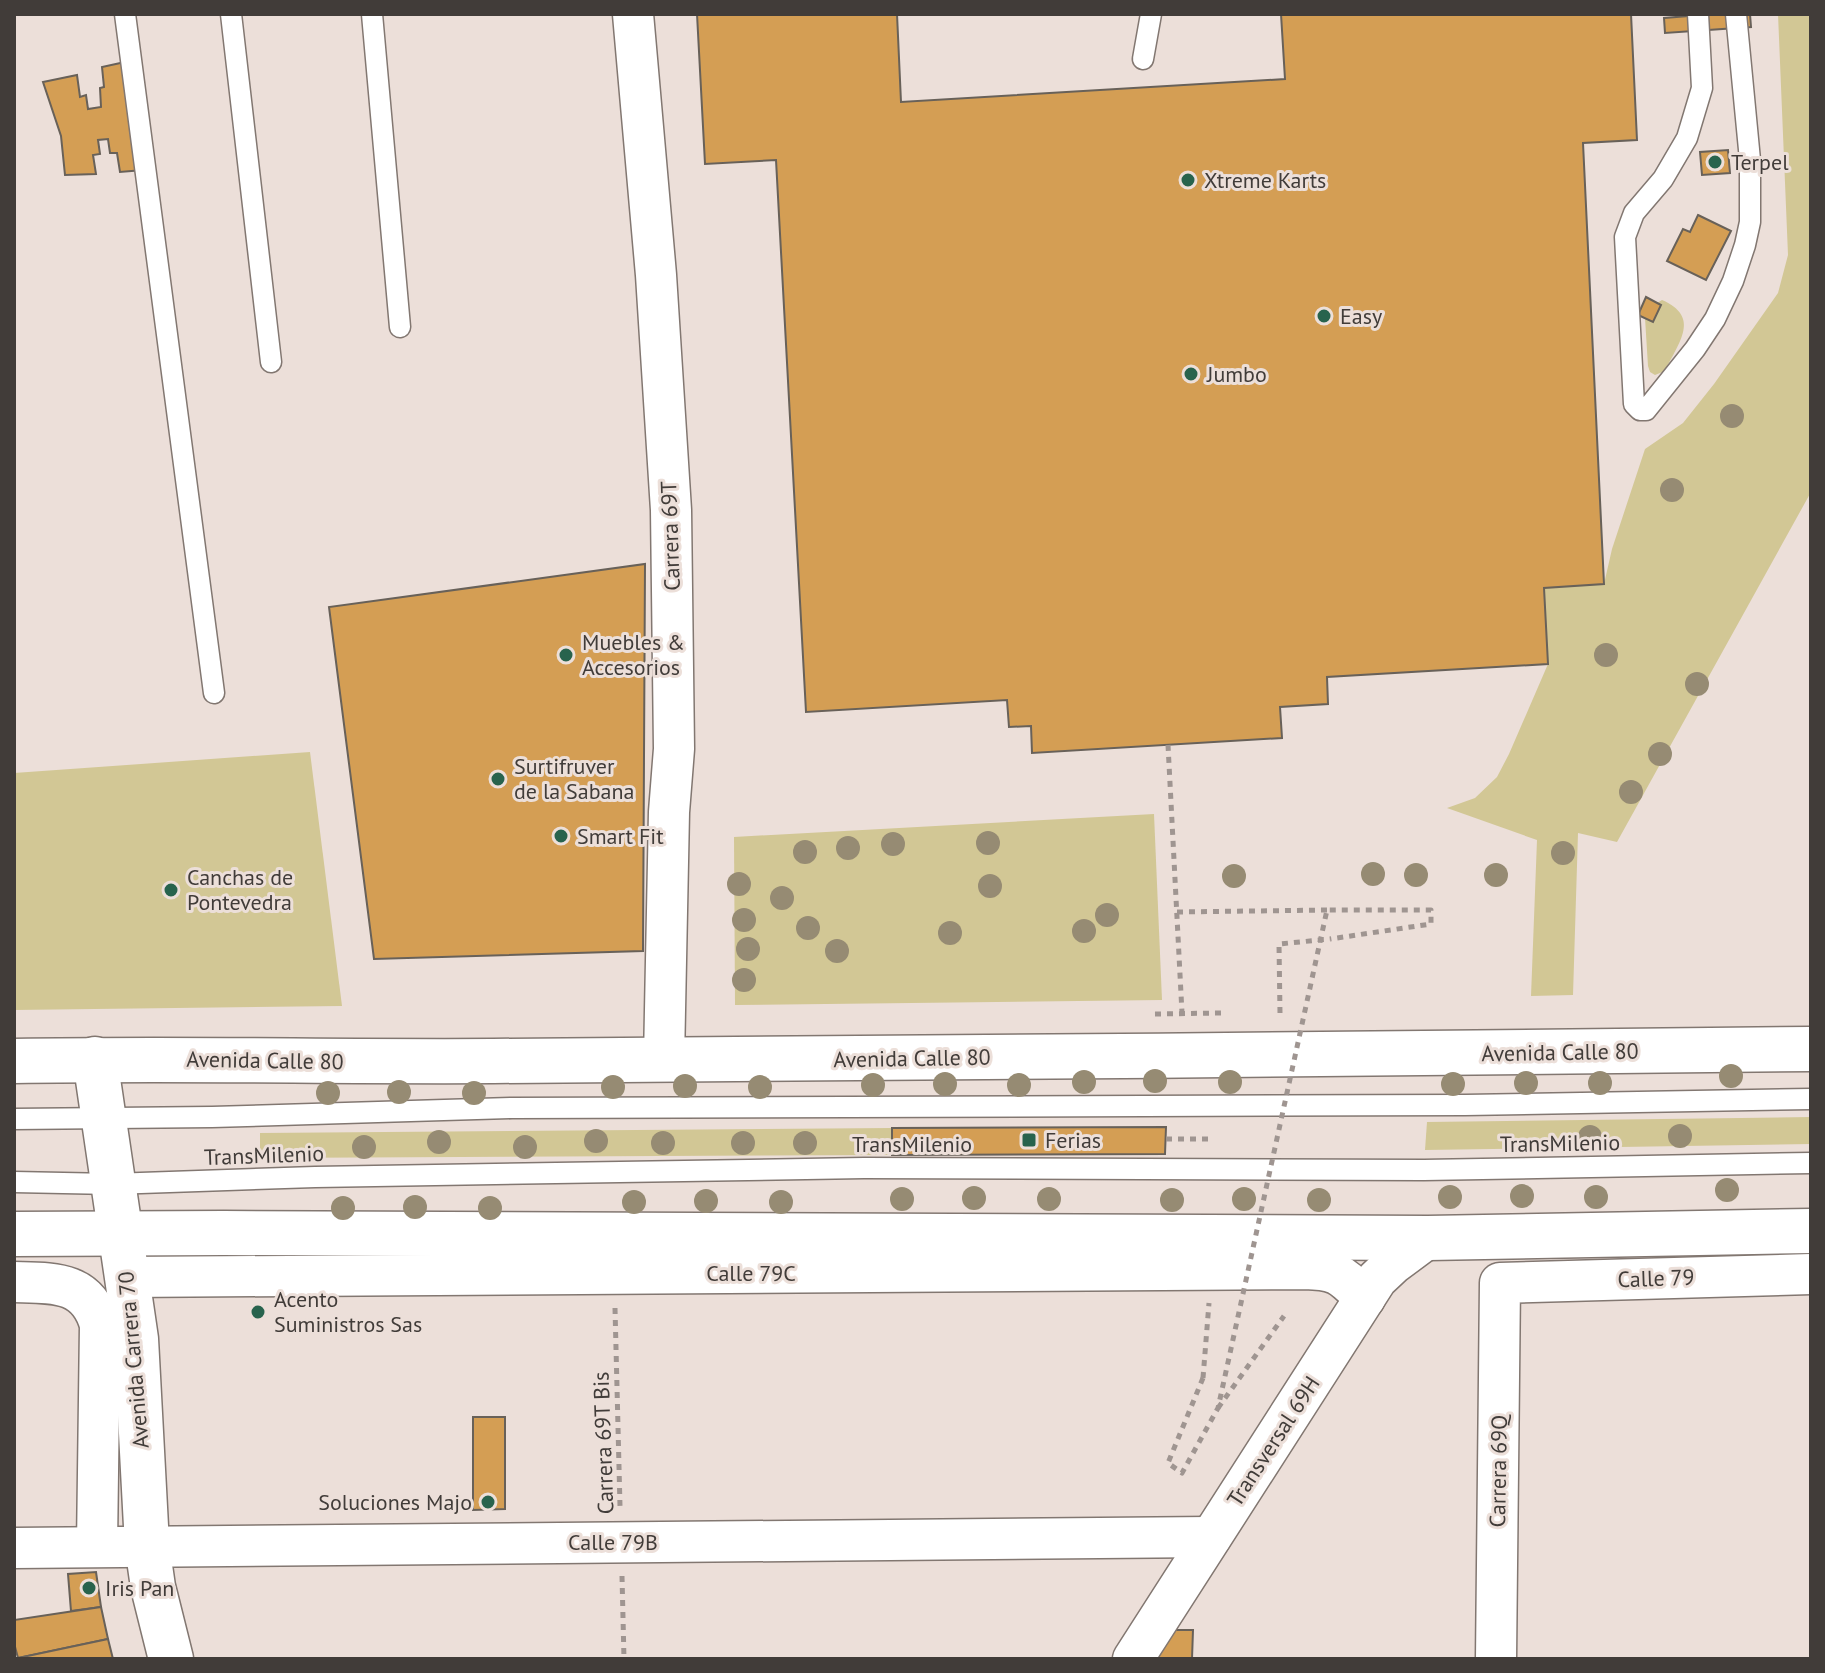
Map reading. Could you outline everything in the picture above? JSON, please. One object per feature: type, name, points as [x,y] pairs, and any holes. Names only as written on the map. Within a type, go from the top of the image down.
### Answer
[{"type":"main road","name":"Avenida Calle 80","points":[[14,1061],[664,1060],[1811,1049]]},
{"type":"main road","name":"Avenida Carrera 70","points":[[95,1059],[136,1339],[147,1545],[153,1587],[171,1659]]},
{"type":"main road","points":[[14,1234],[1428,1238],[1811,1231]]},
{"type":"street","name":"Carrera 69T","points":[[633,14],[656,275],[671,510],[674,749],[669,812],[664,1060]]},
{"type":"street","name":"Transversal 69H","points":[[1133,1659],[1377,1279],[1428,1238]]},
{"type":"street","name":"Calle 79C","points":[[127,1277],[1327,1269],[1337,1272],[1365,1298]]},
{"type":"street","name":"Calle 79","points":[[1500,1283],[1811,1274]]},
{"type":"street","name":"Avenida Carrera 70","points":[[14,1282],[57,1283],[84,1296],[96,1311],[100,1325],[97,1546]]},
{"type":"street","name":"Carrera 69Q","points":[[1496,1659],[1500,1283]]},
{"type":"street","name":"Calle 79B","points":[[14,1548],[1211,1537]]},
{"type":"lane","points":[[125,14],[214,693]]},
{"type":"lane","points":[[231,14],[271,362]]},
{"type":"lane","points":[[372,14],[400,327]]},
{"type":"lane","points":[[1143,59],[1151,14]]},
{"type":"lane","points":[[1698,14],[1702,88],[1687,138],[1663,179],[1634,213],[1625,237],[1634,404],[1640,410],[1646,410],[1715,319],[1733,281],[1745,245],[1750,222],[1750,160],[1736,14]]},
{"type":"lane","name":"TransMilenio","points":[[14,1119],[512,1108],[1465,1105],[1811,1099]]},
{"type":"lane","name":"TransMilenio","points":[[14,1182],[112,1184],[315,1177],[864,1168],[1424,1170],[1811,1163]]},
{"type":"path","points":[[1168,745],[1182,1013]]},
{"type":"path","points":[[1218,1408],[1327,910]]},
{"type":"path","points":[[1177,912],[1431,910],[1431,924],[1279,944],[1280,1013]]},
{"type":"path","points":[[1211,1147],[1212,1131]]},
{"type":"path","points":[[1272,1131],[1286,1131]]},
{"type":"path","points":[[1166,1139],[1211,1139]]},
{"type":"path","points":[[1275,1145],[1289,1146]]},
{"type":"path","points":[[1212,1270],[1203,1378],[1168,1463],[1182,1473],[1218,1408],[1284,1316]]},
{"type":"path","name":"Carrera 69T Bis","points":[[614,1274],[624,1659]]},
{"type":"shaded area","points":[[1778,14],[1811,14],[1811,492],[1617,842],[1578,833],[1573,995],[1531,996],[1537,840],[1447,808],[1475,798],[1497,777],[1509,754],[1548,664],[1544,588],[1604,584],[1612,549],[1645,449],[1683,423],[1778,293],[1788,255]]},
{"type":"shaded area","points":[[1662,300],[1681,314],[1684,322],[1680,340],[1665,371],[1655,375],[1648,366],[1645,318],[1653,321],[1661,305],[1657,303]]},
{"type":"shaded area","name":"Canchas de Pontevedra","points":[[310,752],[342,1006],[14,1010],[14,773]]},
{"type":"shaded area","points":[[1154,814],[1162,1000],[735,1005],[734,837]]},
{"type":"shaded area","points":[[1811,1117],[1811,1144],[1425,1150],[1427,1122]]},
{"type":"shaded area","points":[[892,1128],[892,1155],[260,1158],[260,1133]]},
{"type":"building","name":"Jumbo","points":[[697,14],[897,14],[901,102],[1285,79],[1281,14],[1631,14],[1637,140],[1583,143],[1604,584],[1544,588],[1548,664],[1327,677],[1328,704],[1280,707],[1282,738],[1032,753],[1031,726],[1009,727],[1007,700],[806,712],[776,160],[705,164]]},
{"type":"building","points":[[1750,14],[1751,27],[1665,33],[1664,18]]},
{"type":"building","points":[[125,62],[143,170],[120,172],[117,153],[110,153],[108,139],[98,140],[100,154],[93,155],[96,174],[65,175],[61,136],[43,82],[77,75],[80,97],[86,95],[88,109],[101,107],[100,88],[104,87],[102,67]]},
{"type":"building","name":"Terpel","points":[[1728,150],[1730,173],[1702,175],[1700,152]]},
{"type":"building","points":[[1698,215],[1731,231],[1706,280],[1667,261],[1683,229],[1690,232]]},
{"type":"building","points":[[1646,297],[1661,305],[1653,322],[1638,315]]},
{"type":"building","name":"Surtifruver de la Sabana","points":[[645,564],[643,951],[374,959],[329,607]]},
{"type":"building","name":"Ferias","points":[[1166,1127],[1165,1154],[892,1155],[892,1128]]},
{"type":"building","points":[[473,1417],[505,1417],[505,1509],[473,1510]]},
{"type":"building","points":[[96,1572],[101,1607],[71,1611],[68,1574]]},
{"type":"building","points":[[101,1607],[108,1639],[18,1658],[14,1643],[14,1620]]},
{"type":"building","points":[[1169,1630],[1193,1630],[1192,1659],[1151,1659]]},
{"type":"building","points":[[108,1639],[113,1659],[18,1659],[18,1658]]},
{"type":"place","name":"Terpel","points":[[1715,162]]},
{"type":"place","name":"Xtreme Karts","points":[[1188,180]]},
{"type":"place","name":"Easy","points":[[1324,316]]},
{"type":"place","name":"Jumbo","points":[[1191,374]]},
{"type":"place","name":"Muebles & Accesorios","points":[[566,655]]},
{"type":"place","name":"Surtifruver de la Sabana","points":[[498,779]]},
{"type":"place","name":"Smart Fit","points":[[561,836]]},
{"type":"place","name":"Canchas de Pontevedra","points":[[171,890]]},
{"type":"place","name":"Ferias","points":[[1029,1140]]},
{"type":"place","name":"Acento Suministros Sas","points":[[258,1312]]},
{"type":"place","name":"Soluciones Majo","points":[[488,1502]]},
{"type":"place","name":"Iris Pan","points":[[89,1588]]}]
